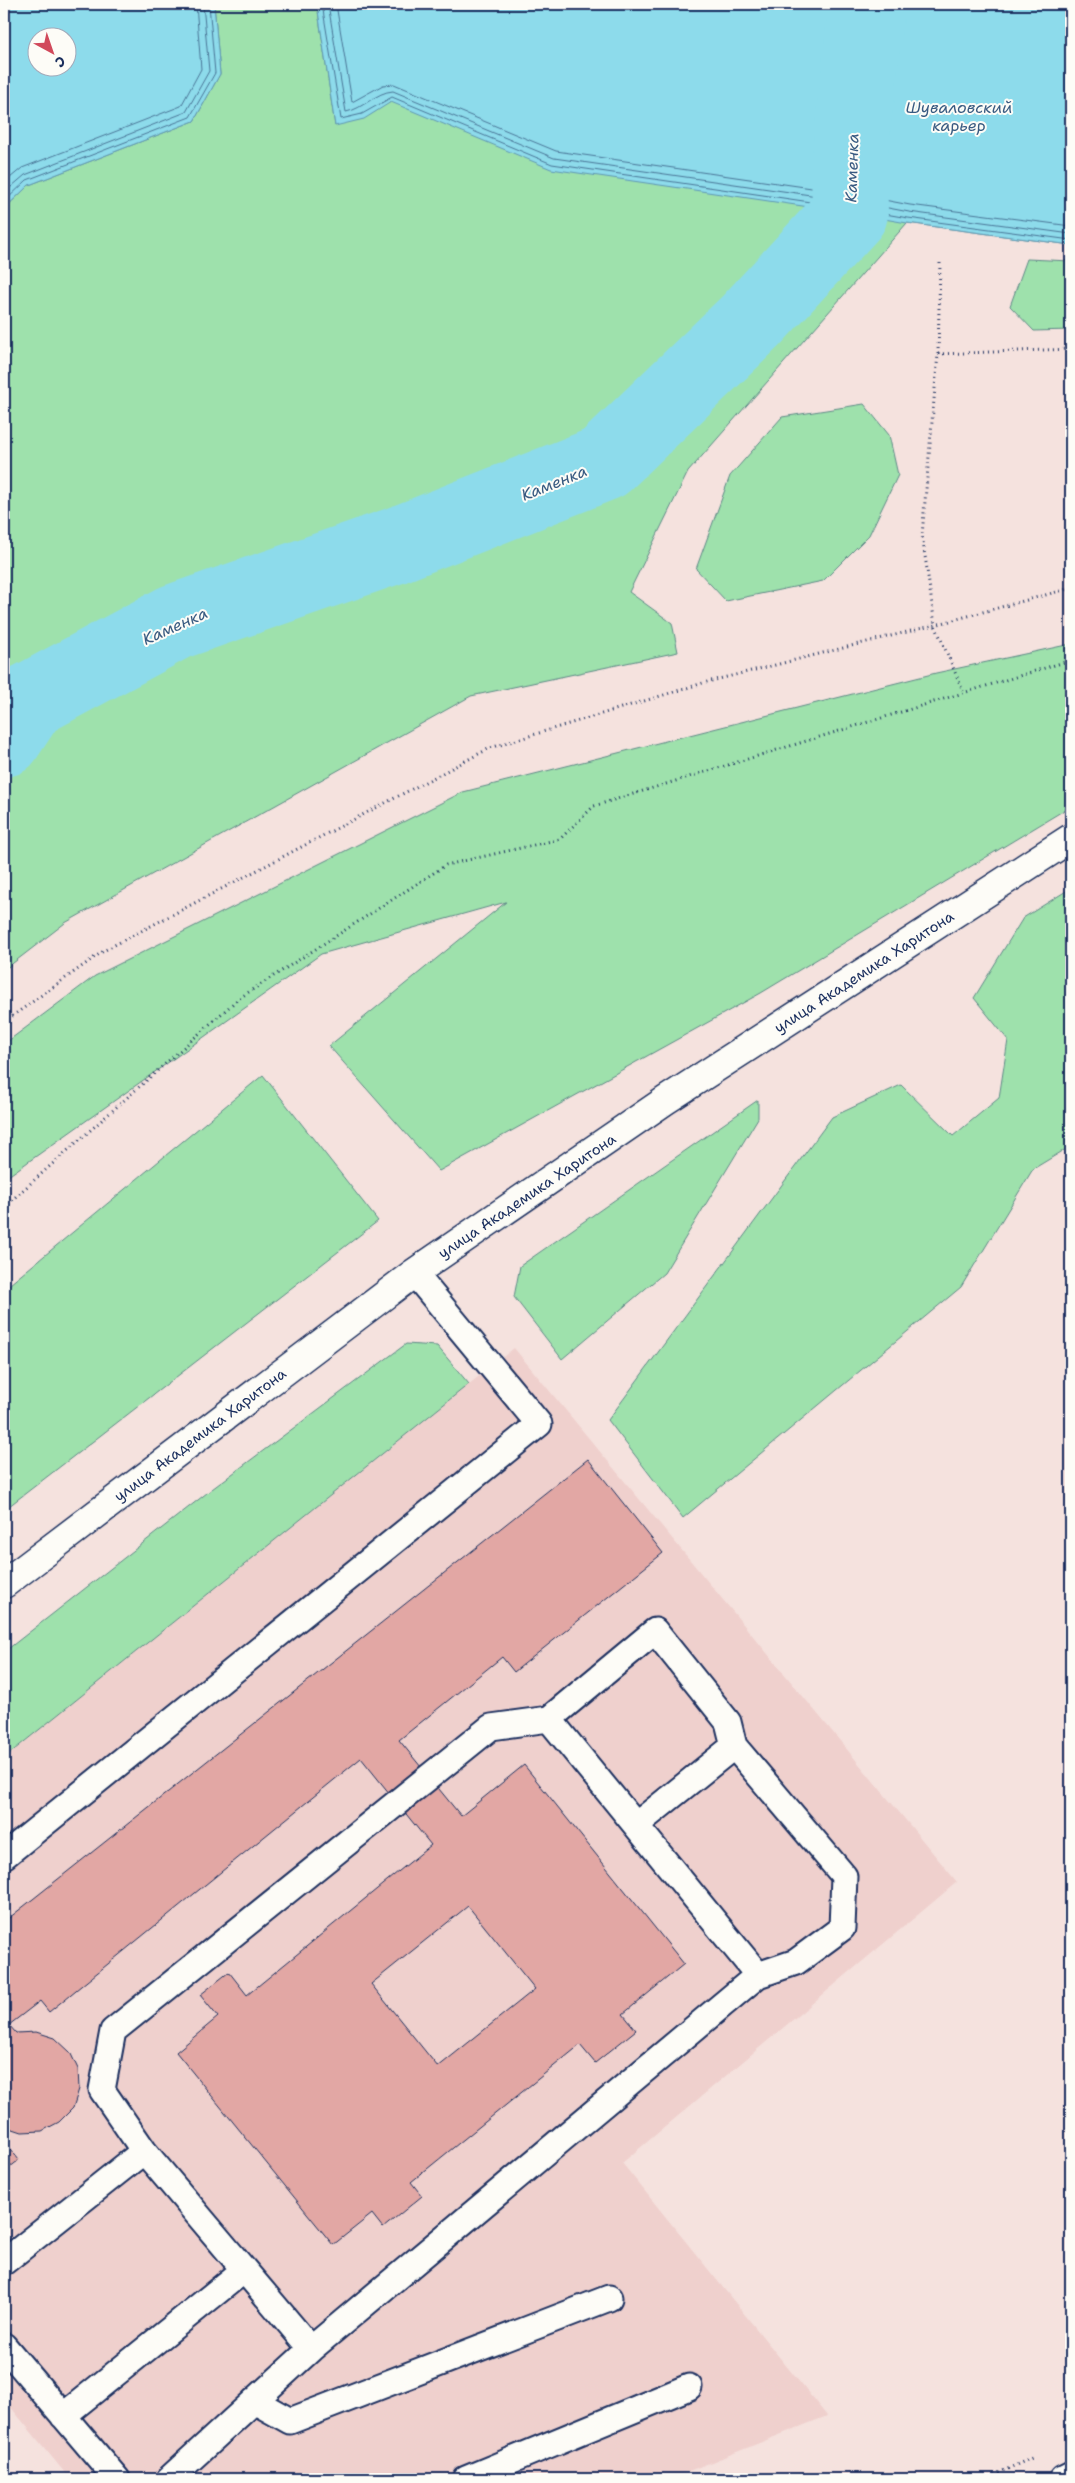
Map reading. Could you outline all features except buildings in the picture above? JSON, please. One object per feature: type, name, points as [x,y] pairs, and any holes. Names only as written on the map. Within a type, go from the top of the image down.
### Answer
[{"type":"street","name":"улица Академика Харитона","points":[[4,1584],[414,1273],[666,1100],[1071,838]]},
{"type":"lane","points":[[4,1856],[539,1424],[414,1273]]},
{"type":"lane","points":[[169,2479],[311,2349],[758,1975],[796,1962],[842,1928],[844,1876],[734,1746],[728,1722],[655,1632],[548,1719],[491,1727],[113,2031],[102,2090],[144,2150],[311,2349]]},
{"type":"lane","points":[[548,1719],[758,1975]]},
{"type":"lane","points":[[636,1825],[734,1746]]},
{"type":"lane","points":[[4,2262],[144,2150]]},
{"type":"lane","points":[[64,2416],[244,2270]]},
{"type":"lane","points":[[254,2401],[290,2421],[609,2298]]},
{"type":"lane","points":[[4,2346],[116,2479]]},
{"type":"lane","points":[[466,2479],[689,2387]]},
{"type":"lane","points":[[1063,2479],[1071,2475]]},
{"type":"path","points":[[940,263],[938,354],[922,535],[935,625],[963,691]]},
{"type":"path","points":[[938,354],[1071,349]]},
{"type":"path","points":[[4,1022],[105,950],[490,748],[703,683],[935,625],[1071,588]]},
{"type":"path","points":[[4,1207],[238,999],[446,865],[560,839],[594,806],[963,691],[1071,660]]},
{"type":"path","points":[[985,2479],[1037,2455]]},
{"type":"shaded area","points":[[514,1348],[957,1882],[622,2163],[827,2416],[669,2479],[70,2479],[4,2399],[4,1758]]},
{"type":"green space","points":[[214,4],[317,4],[335,126],[433,4],[1071,245],[907,223],[688,472],[629,592],[672,623],[678,652],[471,696],[65,923],[4,970],[4,209],[29,185],[194,121],[220,74]]},
{"type":"green space","points":[[1027,259],[1071,261],[1071,330],[1034,331],[1010,306]]},
{"type":"green space","points":[[864,404],[889,435],[898,475],[869,535],[823,581],[726,601],[696,569],[730,476],[782,417]]},
{"type":"green space","points":[[1071,644],[1071,806],[761,993],[439,1171],[329,1046],[506,902],[321,954],[4,1179],[4,1044],[95,976],[463,792],[936,673]]},
{"type":"green space","points":[[1071,888],[1071,1146],[1033,1169],[961,1287],[683,1518],[608,1420],[832,1117],[901,1085],[953,1136],[999,1098],[1008,1040],[974,998],[1023,918]]},
{"type":"green space","points":[[263,1075],[378,1221],[4,1510],[4,1289]]},
{"type":"green space","points":[[758,1100],[758,1118],[664,1273],[562,1359],[514,1297],[520,1266]]},
{"type":"green space","points":[[406,1344],[437,1346],[469,1384],[4,1758],[4,1652],[212,1489]]},
{"type":"water","points":[[4,4],[214,4],[220,74],[194,121],[29,185],[4,209]]},
{"type":"water","name":"Шуваловский карьер","points":[[317,4],[1071,4],[1071,245],[907,223],[551,169],[391,102],[364,119],[335,126]]},
{"type":"waterway","name":"Каменка","points":[[4,739],[29,701],[175,622],[394,546],[604,463],[751,321],[850,213],[849,162],[867,4]]}]
